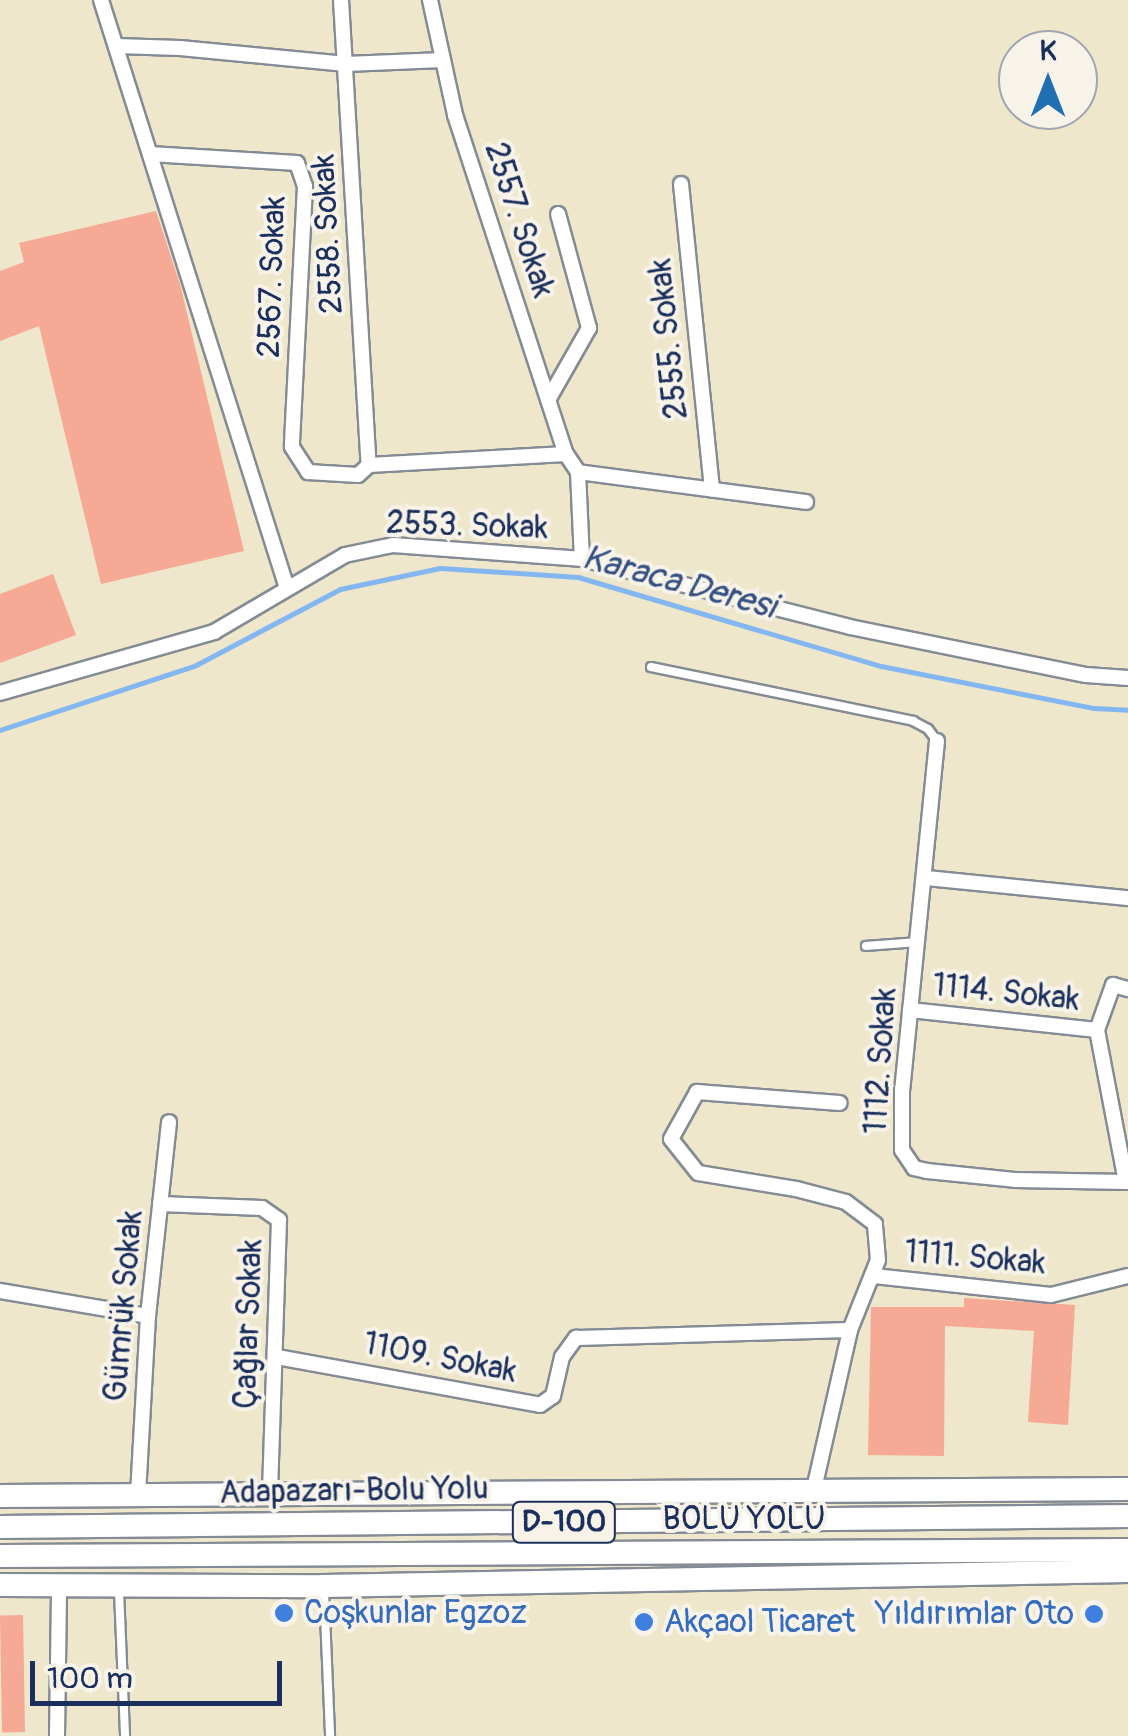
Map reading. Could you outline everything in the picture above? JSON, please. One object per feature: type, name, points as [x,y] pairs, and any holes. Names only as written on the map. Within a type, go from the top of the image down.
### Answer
[{"type":"highway","points":[[0,1496],[1128,1489]]},
{"type":"highway","name":"Adapazarı-Bolu Yolu","points":[[0,1527],[1128,1516]]},
{"type":"highway","name":"BOLU YOLU","points":[[0,1556],[1128,1550]]},
{"type":"highway","points":[[0,1585],[324,1586],[1128,1572]]},
{"type":"street","points":[[101,0],[287,588]]},
{"type":"street","name":"2558. Sokak","points":[[341,0],[369,465]]},
{"type":"street","name":"2557. Sokak","points":[[430,0],[455,115],[566,454],[578,472]]},
{"type":"street","points":[[116,46],[346,64],[444,60]]},
{"type":"street","name":"2567. Sokak","points":[[150,154],[297,164],[305,186],[292,448],[308,472],[358,474],[369,465]]},
{"type":"street","name":"2555. Sokak","points":[[680,184],[712,489]]},
{"type":"street","points":[[548,400],[575,360],[589,328],[558,214]]},
{"type":"street","points":[[369,465],[566,454]]},
{"type":"street","points":[[582,559],[578,472],[806,502]]},
{"type":"street","name":"2553. Sokak","points":[[0,692],[214,632],[345,555],[393,545],[582,559],[850,627],[1086,674],[1128,678]]},
{"type":"street","name":"1112. Sokak","points":[[937,741],[899,1136],[906,1160],[914,1168],[1015,1180],[1127,1182],[1097,1030]]},
{"type":"street","points":[[926,878],[1128,898]]},
{"type":"street","points":[[1097,1030],[1113,984],[1128,990]]},
{"type":"street","name":"1114. Sokak","points":[[910,1010],[1097,1030]]},
{"type":"street","points":[[814,1489],[850,1330],[878,1260],[875,1224],[846,1202],[796,1188],[698,1173],[671,1139],[697,1092],[840,1104]]},
{"type":"street","name":"Gümrük Sokak","points":[[138,1495],[148,1316],[169,1122]]},
{"type":"street","name":"Çağlar Sokak","points":[[160,1204],[262,1208],[277,1216],[277,1357],[270,1493]]},
{"type":"street","name":"1111. Sokak","points":[[874,1276],[1051,1295],[1128,1276]]},
{"type":"street","points":[[0,1291],[148,1316]]},
{"type":"street","name":"1109. Sokak","points":[[277,1357],[540,1405],[553,1396],[562,1357],[576,1338],[850,1330]]},
{"type":"street","points":[[57,1736],[59,1584]]},
{"type":"lane","points":[[651,667],[913,721],[928,729],[937,741]]},
{"type":"lane","points":[[866,946],[918,942]]},
{"type":"lane","points":[[118,1585],[125,1736]]},
{"type":"lane","points":[[324,1586],[330,1736]]},
{"type":"building","points":[[156,211],[180,284],[244,551],[101,584],[39,326],[0,341],[0,271],[24,262],[19,243]]},
{"type":"building","points":[[53,574],[76,635],[0,663],[0,594]]},
{"type":"building","points":[[964,1298],[1075,1305],[1068,1425],[1028,1422],[1034,1331],[945,1326],[944,1456],[868,1455],[871,1307],[964,1307]]},
{"type":"building","points":[[0,1615],[23,1615],[25,1732],[2,1732]]},
{"type":"waterway","name":"Karaca Deresi","points":[[0,730],[196,665],[340,589],[440,568],[578,577],[881,666],[1094,708],[1128,710]]},
{"type":"place","name":"Coşkunlar Egzoz","points":[[284,1613]]},
{"type":"place","name":"Yıldırımlar Oto","points":[[1094,1614]]},
{"type":"place","name":"Akçaol Ticaret","points":[[644,1622]]}]
